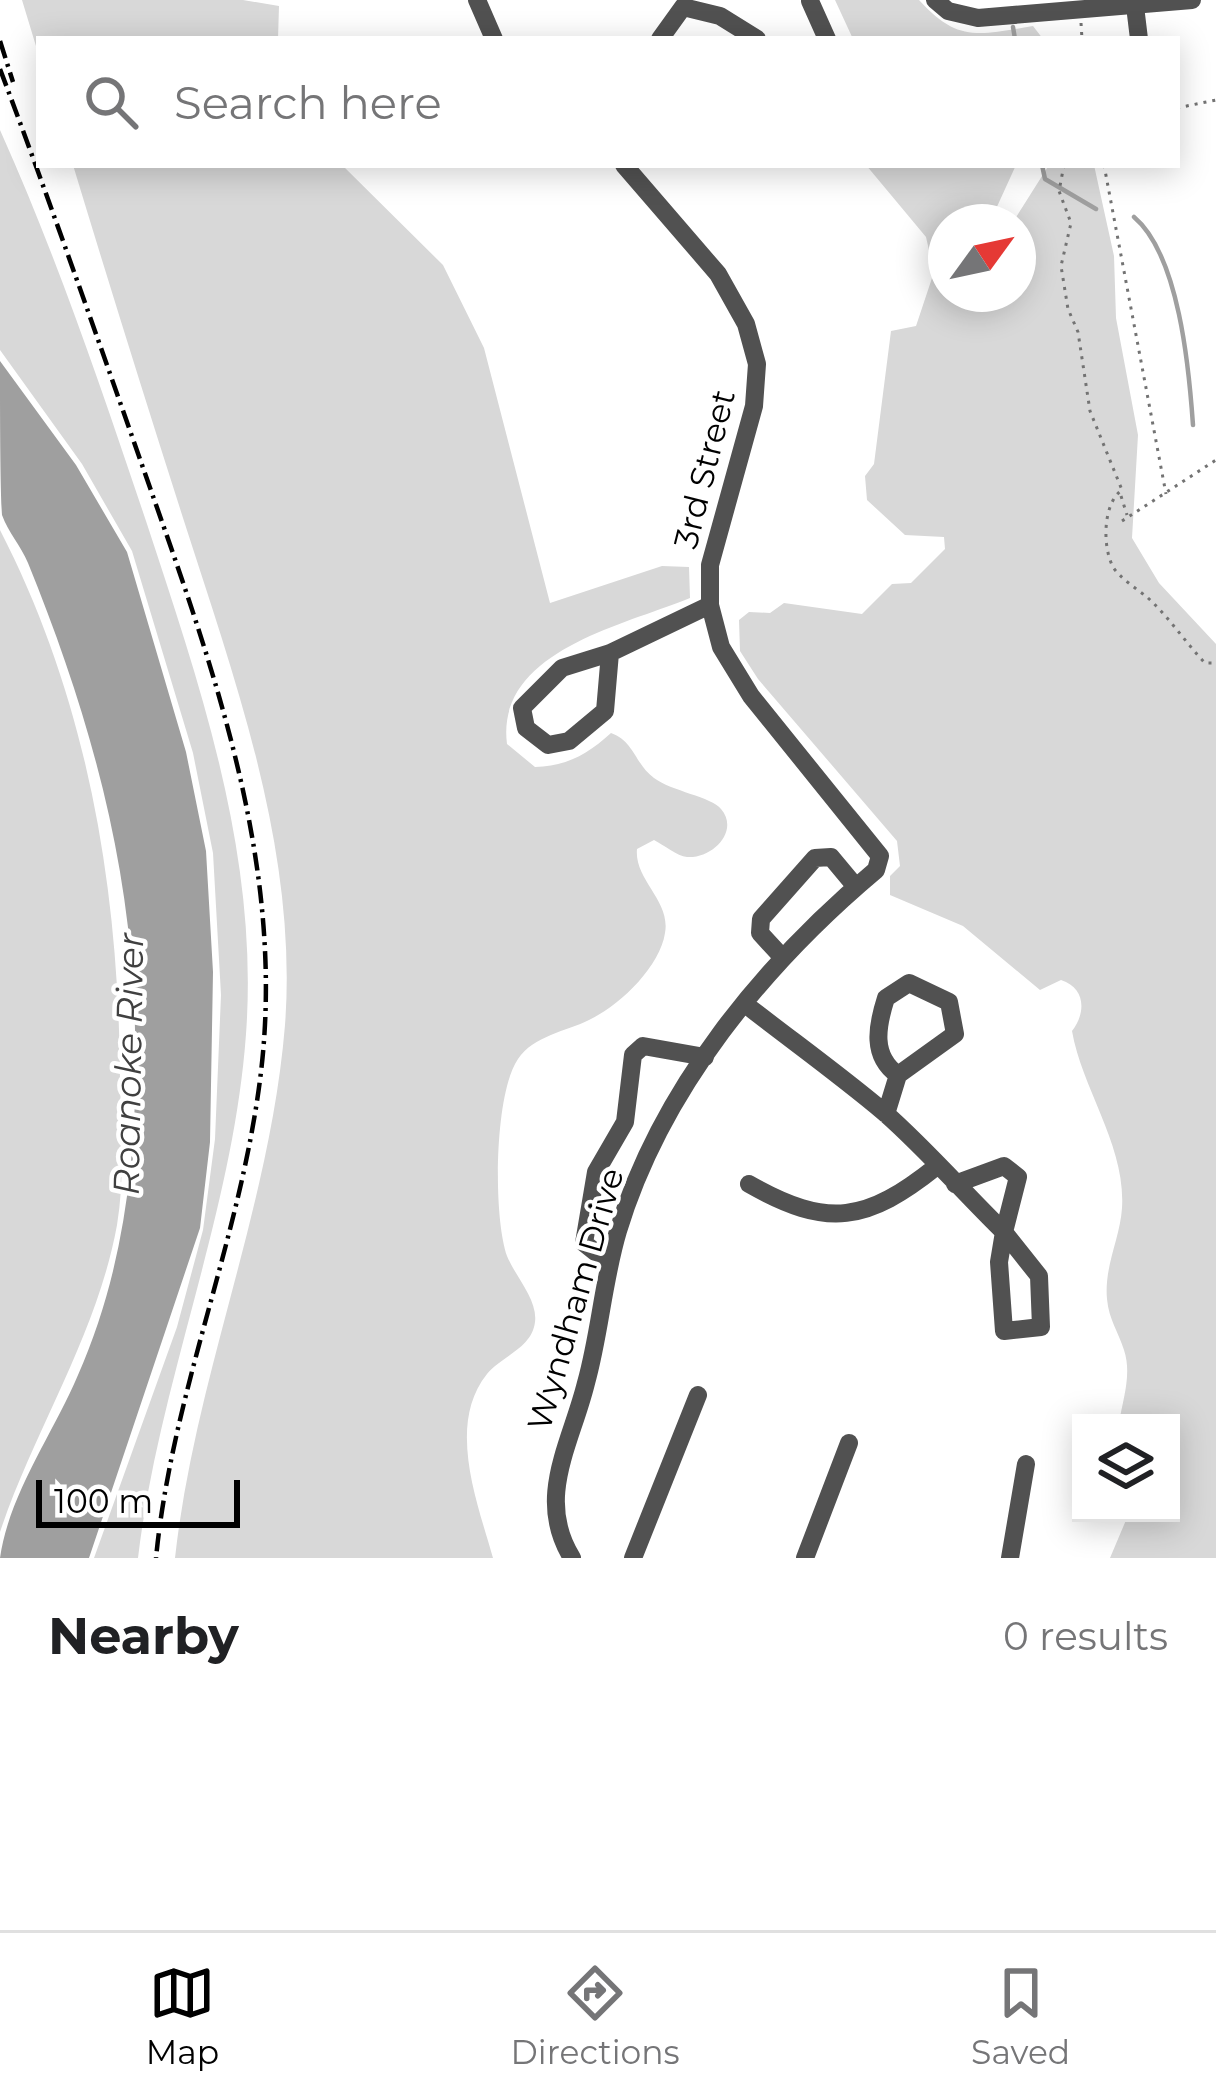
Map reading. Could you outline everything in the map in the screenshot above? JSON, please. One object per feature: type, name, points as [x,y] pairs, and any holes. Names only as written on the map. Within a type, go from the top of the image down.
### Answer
[{"type":"street","points":[[477,0],[493,36]]},
{"type":"street","points":[[935,0],[947,11],[978,18],[1192,0]]},
{"type":"street","points":[[810,1],[826,36]]},
{"type":"street","points":[[1135,6],[1138,36]]},
{"type":"street","points":[[662,36],[683,7],[720,16],[752,36]]},
{"type":"street","name":"3rd Street","points":[[627,168],[718,274],[746,324],[758,364],[754,406],[713,545],[710,605],[722,647],[751,696],[877,848]]},
{"type":"street","points":[[610,653],[605,711],[569,741],[548,745],[526,728],[522,708],[562,668],[610,653],[710,605]]},
{"type":"street","name":"Wyndham Drive","points":[[572,1558],[557,1525],[554,1484],[592,1361],[609,1263],[650,1151],[705,1057],[745,1004],[783,958],[876,870],[877,848]]},
{"type":"street","points":[[783,958],[763,938],[759,926],[815,858],[831,857],[856,887]]},
{"type":"street","points":[[886,1114],[898,1075],[956,1034],[949,1002],[909,983],[886,998],[879,1018],[882,1058],[898,1075]]},
{"type":"street","points":[[745,1004],[886,1114],[937,1166],[955,1184],[1004,1232],[1039,1276],[1041,1327],[1004,1331],[999,1262],[1004,1232],[1018,1177],[1004,1166],[955,1184]]},
{"type":"street","points":[[609,1263],[584,1244],[596,1172],[625,1122],[632,1054],[643,1046],[705,1057]]},
{"type":"street","points":[[749,1184],[822,1217],[876,1207],[937,1166]]},
{"type":"street","points":[[632,1558],[698,1395]]},
{"type":"street","points":[[805,1558],[849,1443]]},
{"type":"street","points":[[1010,1558],[1026,1464]]},
{"type":"path","points":[[1180,106],[1216,100]]},
{"type":"path","points":[[1063,168],[1059,191],[1068,204],[1072,231],[1061,266],[1068,309],[1078,332],[1090,411],[1110,450],[1129,518]]},
{"type":"path","points":[[1104,168],[1166,494]]},
{"type":"path","points":[[1122,521],[1216,460]]},
{"type":"path","points":[[1120,494],[1109,506],[1106,547],[1115,564],[1205,663],[1216,663]]},
{"type":"shaded area","points":[[22,0],[243,0],[279,6],[278,36],[36,36],[36,46]]},
{"type":"shaded area","points":[[835,0],[919,0],[958,29],[983,33],[1033,26],[1041,36],[852,36]]},
{"type":"shaded area","points":[[0,130],[78,324],[187,647],[222,773],[244,902],[248,968],[238,1101],[212,1232],[162,1426],[138,1558],[94,1558],[177,1327],[203,1230],[215,1139],[221,995],[213,853],[193,753],[132,551],[82,464],[0,350]]},
{"type":"shaded area","points":[[74,168],[345,168],[443,265],[484,348],[550,603],[662,566],[689,567],[690,598],[570,646],[542,664],[521,686],[509,712],[507,744],[535,767],[576,757],[611,733],[625,741],[654,778],[721,809],[727,826],[714,848],[696,856],[679,855],[654,840],[637,849],[641,871],[665,921],[655,959],[613,1005],[524,1051],[510,1076],[500,1126],[499,1213],[507,1256],[530,1297],[535,1322],[528,1339],[487,1374],[469,1417],[469,1465],[493,1558],[175,1558],[199,1424],[264,1160],[285,1025],[282,896],[259,769]]},
{"type":"shaded area","points":[[868,168],[1015,168],[998,204],[928,204],[928,246],[926,237]]},
{"type":"shaded area","points":[[1047,168],[1095,168],[1114,256],[1116,318],[1138,435],[1132,538],[1159,583],[1216,644],[1216,1558],[1110,1558],[1125,1522],[1180,1522],[1180,1414],[1121,1414],[1127,1368],[1107,1287],[1121,1219],[1121,1185],[1111,1140],[1072,1031],[1080,1017],[1079,995],[1061,980],[1040,990],[963,926],[890,895],[890,876],[900,866],[897,841],[758,679],[740,651],[739,620],[749,612],[770,613],[784,603],[862,614],[892,584],[911,583],[945,549],[944,537],[905,535],[867,500],[865,476],[874,464],[891,331],[916,326],[928,290],[928,312],[1036,312],[1036,204],[1024,204]]},
{"type":"shaded area","points":[[0,361],[76,465],[127,552],[186,752],[206,851],[213,972],[210,1142],[200,1228],[89,1558],[0,1558],[12,1511],[78,1375],[110,1281],[129,1183],[135,1033],[121,875],[98,769],[28,563],[2,515]]},
{"type":"shaded area","points":[[0,530],[56,661],[93,797],[113,937],[122,1152],[117,1225],[108,1266],[0,1532]]},
{"type":"waterway","points":[[1013,27],[1014,36]]},
{"type":"waterway","points":[[1043,168],[1045,179],[1096,209]]},
{"type":"waterway","points":[[1134,217],[1162,258],[1171,284],[1193,425]]},
{"type":"railway","points":[[0,41],[13,82]]},
{"type":"railway","points":[[0,69],[36,167]]},
{"type":"railway","points":[[36,168],[217,689],[253,843],[263,921],[266,1000],[250,1141],[176,1437],[156,1558]]},
{"type":"water label","name":"Roanoke River","points":[[128,1064]]}]
